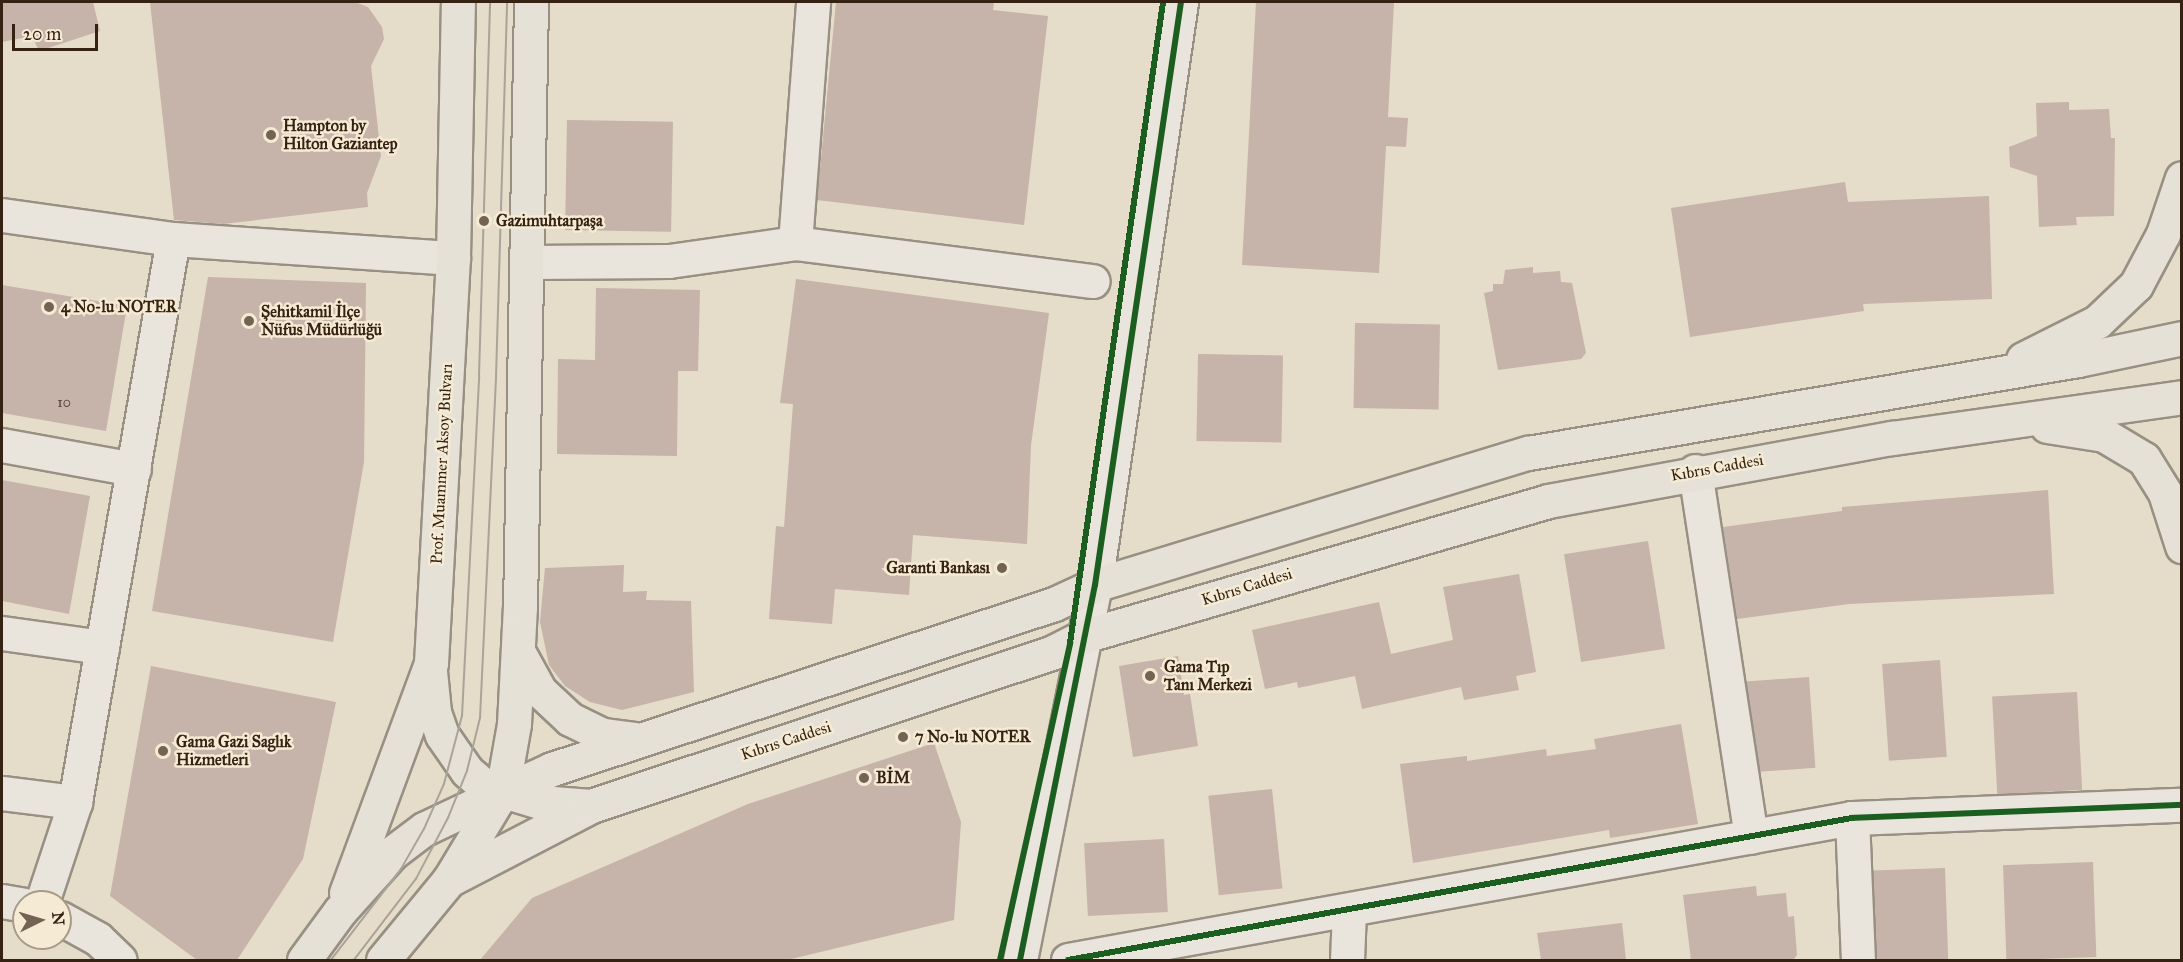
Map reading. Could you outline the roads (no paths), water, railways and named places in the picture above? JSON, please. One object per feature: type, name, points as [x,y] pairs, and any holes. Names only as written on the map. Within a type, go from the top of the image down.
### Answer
[{"type":"main road","name":"Prof. Muammer Aksoy Bulvarı","points":[[340,911],[430,663],[453,258],[458,2]]},
{"type":"main road","points":[[449,880],[502,792],[519,653],[531,2]]},
{"type":"main road","points":[[1992,374],[2097,322],[2136,285],[2163,234],[2181,178]]},
{"type":"main road","points":[[304,960],[340,911],[393,853],[424,830],[502,792],[640,740],[1054,603],[1095,585],[1528,453],[1992,374],[2181,338]]},
{"type":"main road","name":"Kıbrıs Caddesi","points":[[383,960],[449,880],[591,806],[1053,652],[1084,636],[1548,501],[1695,471],[1998,423],[2181,397]]},
{"type":"main road","points":[[1998,423],[2061,426],[2104,435],[2144,459],[2165,493],[2181,546]]},
{"type":"main road","points":[[519,653],[540,692],[570,719],[603,735],[640,740]]},
{"type":"main road","points":[[430,663],[434,712],[442,735],[467,771],[483,785],[502,792],[540,802],[591,806]]},
{"type":"street","points":[[795,243],[813,2]]},
{"type":"street","points":[[1020,960],[1095,585],[1181,2]]},
{"type":"street","points":[[2,215],[174,239],[453,258]]},
{"type":"street","points":[[46,890],[75,802],[174,239]]},
{"type":"street","points":[[528,262],[669,261],[795,243],[1093,282]]},
{"type":"street","points":[[2,445],[134,469]]},
{"type":"street","points":[[1695,471],[1751,837]]},
{"type":"street","points":[[2,633],[102,647]]},
{"type":"street","points":[[2,793],[75,802]]},
{"type":"street","points":[[1068,960],[1852,818],[2181,805]]},
{"type":"street","points":[[1852,818],[1858,960]]},
{"type":"street","points":[[1347,960],[1349,910]]},
{"type":"street","points":[[72,925],[98,939],[120,960]]},
{"type":"tram line","points":[[331,960],[401,869],[424,829],[444,784],[462,716],[479,376],[490,2]]},
{"type":"tram line","points":[[354,960],[416,879],[448,818],[467,771],[480,718],[496,377],[507,2]]},
{"type":"place","name":"Hampton by Hilton Gaziantep","points":[[271,135]]},
{"type":"place","name":"Gazimuhtarpaşa","points":[[484,221]]},
{"type":"place","name":"4 No-lu NOTER","points":[[49,307]]},
{"type":"place","name":"Şehitkamil İlçe Nüfus Müdürlüğü","points":[[249,321]]},
{"type":"place","name":"Garanti Bankası","points":[[1002,568]]},
{"type":"place","name":"Gama Tıp Tanı Merkezi","points":[[1150,676]]},
{"type":"place","name":"7 No-lu NOTER","points":[[903,737]]},
{"type":"place","name":"Gama Gazi Saglık Hizmetleri","points":[[163,751]]},
{"type":"place","name":"BİM","points":[[864,778]]}]
